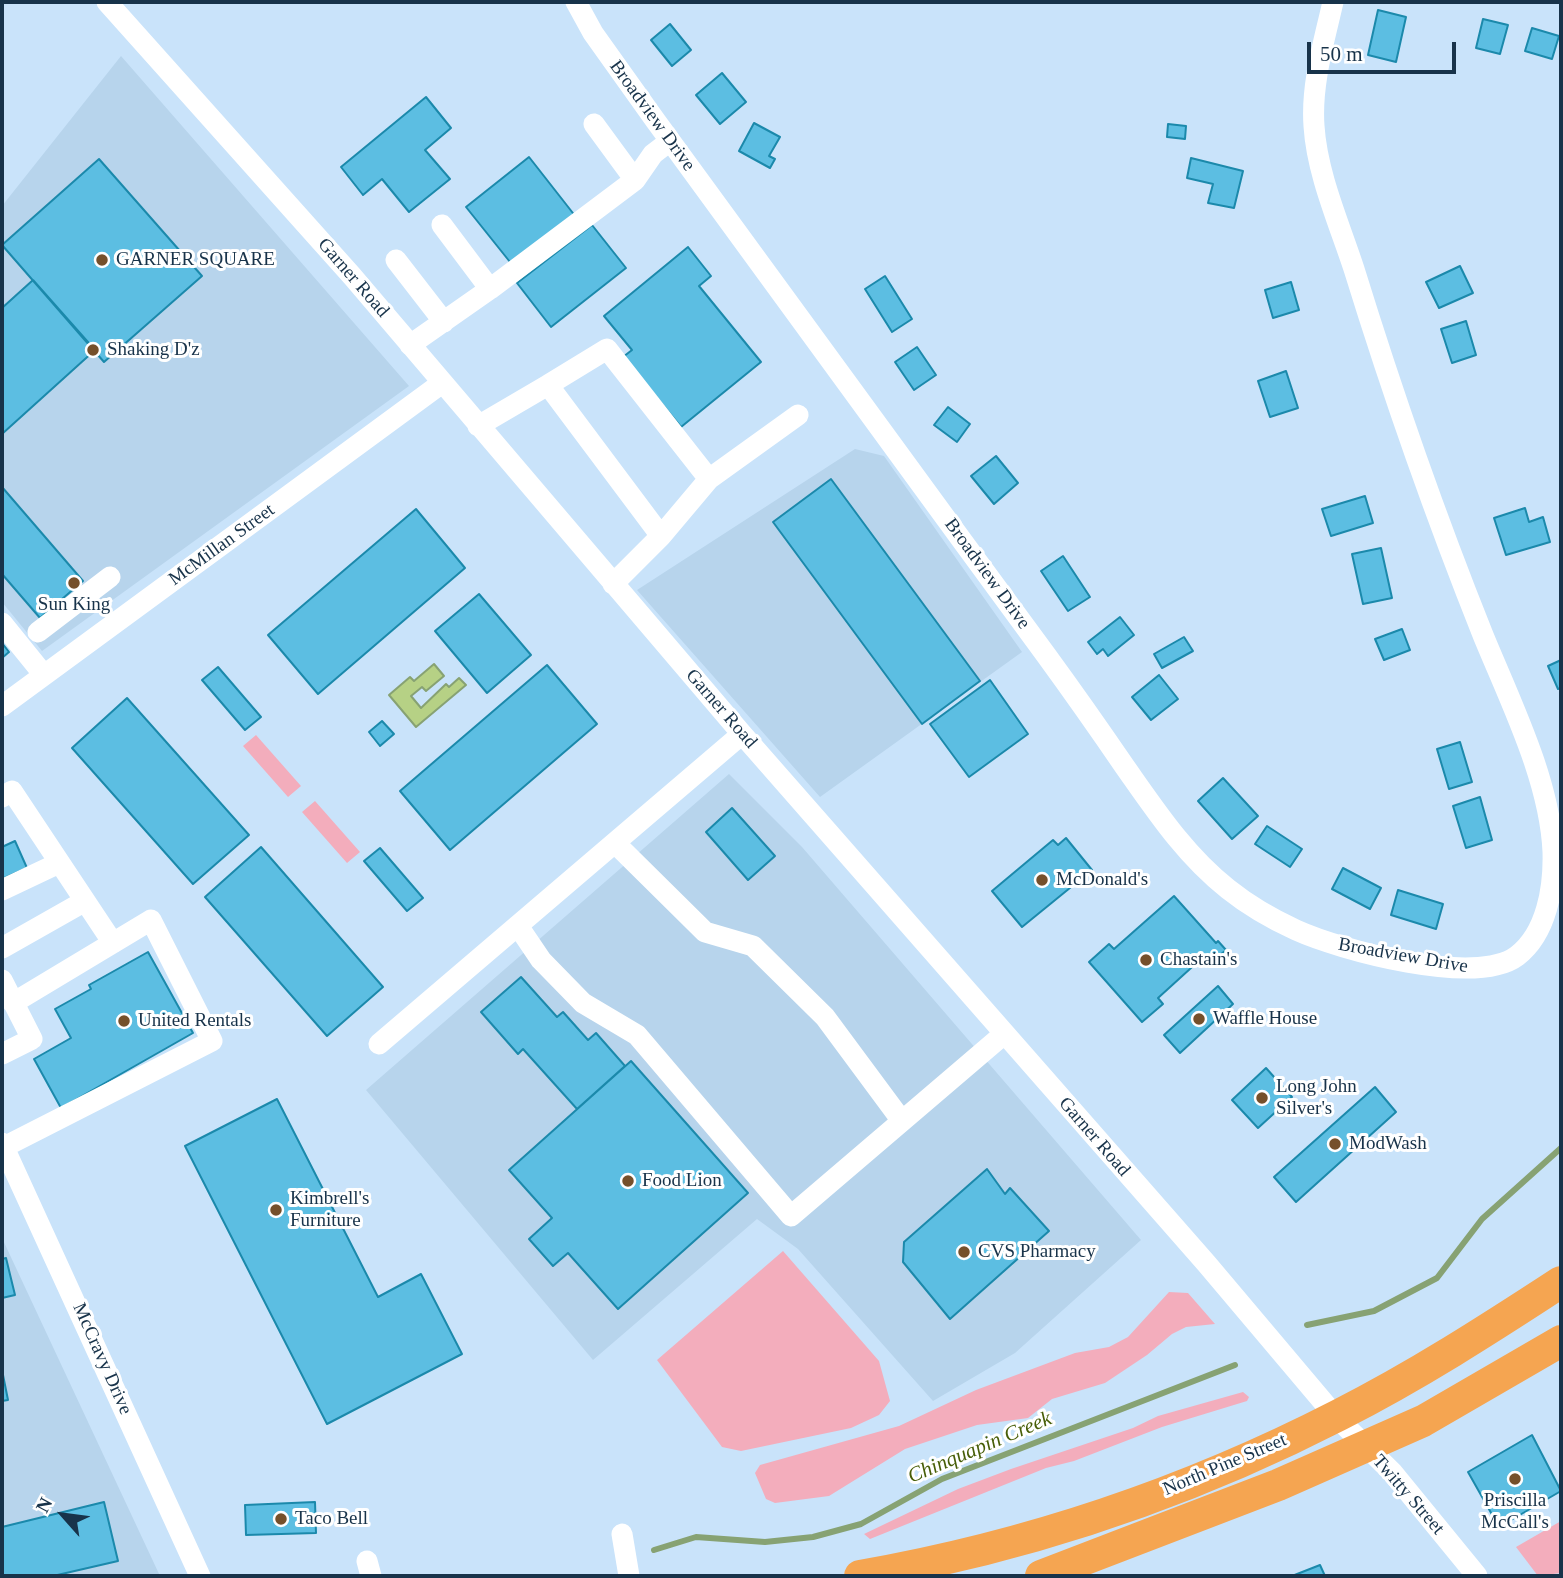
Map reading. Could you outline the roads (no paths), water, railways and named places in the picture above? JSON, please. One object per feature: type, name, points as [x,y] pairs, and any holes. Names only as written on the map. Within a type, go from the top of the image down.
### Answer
[{"type":"highway","name":"North Pine Street","points":[[860,1576],[980,1551],[1114,1510],[1233,1464],[1336,1417],[1429,1365],[1561,1282]]},
{"type":"highway","name":"North Pine Street","points":[[1041,1576],[1278,1485],[1423,1421],[1561,1341]]},
{"type":"street","name":"Garner Road","points":[[107,2],[410,345],[742,734],[1206,1263],[1336,1417]]},
{"type":"street","name":"Broadview Drive","points":[[576,2],[593,33],[670,141],[1071,689],[1171,833],[1198,862],[1227,889],[1260,911],[1332,944],[1458,969],[1481,970],[1504,964],[1517,956],[1528,945],[1541,922],[1553,872],[1550,821],[1521,727],[1464,589],[1369,318],[1322,168],[1315,136],[1314,103],[1333,2]]},
{"type":"street","points":[[594,124],[635,180]]},
{"type":"street","points":[[410,345],[490,289],[635,180],[653,154],[670,141]]},
{"type":"street","points":[[442,226],[490,289]]},
{"type":"street","points":[[396,260],[444,322]]},
{"type":"street","points":[[478,426],[607,349],[709,478]]},
{"type":"street","name":"McMillan Street","points":[[2,706],[442,383]]},
{"type":"street","points":[[548,385],[661,536]]},
{"type":"street","points":[[613,584],[661,536],[709,478],[798,415]]},
{"type":"street","points":[[37,632],[110,577]]},
{"type":"street","points":[[2,623],[44,675]]},
{"type":"street","points":[[379,1044],[742,734]]},
{"type":"street","points":[[2,797],[12,791],[113,943]]},
{"type":"street","points":[[615,843],[705,932],[753,946],[825,1017],[902,1121]]},
{"type":"street","points":[[2,890],[59,863]]},
{"type":"street","points":[[2,948],[85,901]]},
{"type":"street","points":[[3,1145],[212,1041],[151,920],[13,1003]]},
{"type":"street","points":[[518,926],[541,960],[583,1003],[638,1035],[791,1216],[1004,1034]]},
{"type":"street","points":[[2,980],[32,1039],[2,1054]]},
{"type":"street","name":"McCravy Drive","points":[[3,1145],[200,1576]]},
{"type":"street","name":"Twitty Street","points":[[1336,1417],[1392,1472],[1478,1576]]},
{"type":"street","points":[[622,1534],[629,1576]]},
{"type":"waterway","name":"Chinquapin Creek","points":[[1307,1325],[1374,1311],[1437,1278],[1482,1219],[1561,1148]]},
{"type":"waterway","name":"Chinquapin Creek","points":[[654,1550],[696,1537],[765,1542],[813,1537],[861,1524],[942,1479],[1235,1365]]},
{"type":"place","name":"GARNER SQUARE","points":[[102,260]]},
{"type":"place","name":"Shaking D'z","points":[[93,350]]},
{"type":"place","name":"Sun King","points":[[74,583]]},
{"type":"place","name":"McDonald's","points":[[1042,880]]},
{"type":"place","name":"Chastain's","points":[[1146,960]]},
{"type":"place","name":"Waffle House","points":[[1199,1019]]},
{"type":"place","name":"United Rentals","points":[[124,1021]]},
{"type":"place","name":"Long John Silver's","points":[[1262,1098]]},
{"type":"place","name":"ModWash","points":[[1335,1144]]},
{"type":"place","name":"Food Lion","points":[[628,1181]]},
{"type":"place","name":"Kimbrell's Furniture","points":[[276,1210]]},
{"type":"place","name":"CVS Pharmacy","points":[[964,1252]]},
{"type":"place","name":"Priscilla McCall's","points":[[1515,1479]]},
{"type":"place","name":"Taco Bell","points":[[281,1519]]}]
